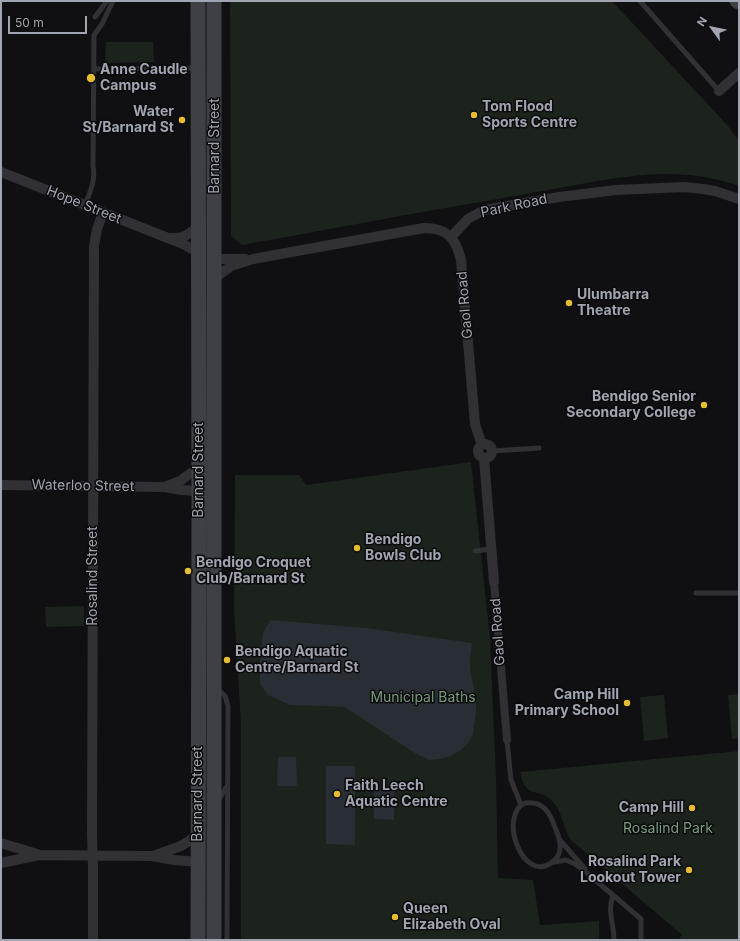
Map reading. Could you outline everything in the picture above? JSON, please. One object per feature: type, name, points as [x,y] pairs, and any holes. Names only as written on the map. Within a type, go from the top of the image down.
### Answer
[{"type":"main road","name":"Barnard Street","points":[[198,1],[198,940]]},
{"type":"main road","name":"Barnard Street","points":[[214,1],[214,940]]},
{"type":"main road","points":[[197,68],[204,63],[207,58],[207,43],[214,28]]},
{"type":"main road","points":[[198,368],[206,308],[207,269],[210,261],[215,259]]},
{"type":"main road","points":[[199,490],[203,490],[207,484],[208,412],[215,382]]},
{"type":"main road","points":[[198,742],[204,712],[206,644],[214,635]]},
{"type":"main road","points":[[198,862],[203,859],[206,854],[207,791],[209,777],[214,761]]},
{"type":"street","points":[[719,91],[739,72]]},
{"type":"street","name":"Hope Street","points":[[1,172],[188,246],[199,253]]},
{"type":"street","name":"Park Road","points":[[451,237],[468,219],[484,210],[559,197],[616,190],[684,188],[709,190],[739,199]]},
{"type":"street","name":"Rosalind Street","points":[[93,940],[94,246],[97,229],[103,213]]},
{"type":"street","name":"Hope Street","points":[[167,238],[181,238],[188,235],[198,226]]},
{"type":"street","points":[[215,278],[231,266],[254,259],[424,228],[440,230],[451,237]]},
{"type":"street","name":"Gaol Road","points":[[451,237],[456,245],[460,260],[475,424],[482,445]]},
{"type":"street","points":[[215,259],[254,259]]},
{"type":"street","points":[[482,445],[489,445],[492,451],[490,457],[484,458],[480,456],[479,448],[482,445]]},
{"type":"street","name":"Gaol Road","points":[[484,458],[507,740]]},
{"type":"street","name":"Waterloo Street","points":[[165,487],[180,481],[199,467]]},
{"type":"street","name":"Waterloo Street","points":[[1,485],[165,487],[181,490],[199,490]]},
{"type":"street","points":[[151,856],[171,850],[198,835]]},
{"type":"street","points":[[1,843],[39,855]]},
{"type":"street","points":[[1,863],[39,855],[151,856],[198,862]]},
{"type":"lane","points":[[95,17],[106,1]]},
{"type":"lane","points":[[85,205],[95,173],[93,166],[94,35],[102,24],[113,1]]},
{"type":"lane","points":[[640,1],[719,91]]},
{"type":"lane","points":[[94,69],[197,68]]},
{"type":"lane","points":[[492,451],[539,448]]},
{"type":"lane","points":[[475,551],[491,549]]},
{"type":"lane","points":[[696,593],[739,593]]},
{"type":"lane","points":[[215,685],[225,696],[228,706],[227,940]]},
{"type":"lane","name":"Gaol Road","points":[[507,740],[511,780],[521,805]]},
{"type":"lane","points":[[214,808],[228,785]]},
{"type":"lane","points":[[552,863],[560,850],[559,838],[551,816],[546,809],[536,803],[525,803],[521,805],[516,812],[513,822],[516,840],[526,861],[533,865],[545,866],[552,863],[556,861],[568,861],[587,873],[641,919],[641,940]]},
{"type":"lane","points":[[559,838],[587,873]]},
{"type":"lane","points":[[613,895],[610,902],[610,914],[613,925],[614,940]]},
{"type":"green space","name":"Tom Flood Sports Centre","points":[[230,1],[612,1],[728,126],[739,141],[739,186],[699,176],[679,174],[621,177],[242,245],[231,236]]},
{"type":"green space","points":[[106,42],[153,42],[154,62],[105,63]]},
{"type":"green space","points":[[471,462],[490,638],[496,778],[498,878],[533,880],[540,925],[599,921],[599,940],[241,940],[241,723],[234,610],[235,475],[299,475],[306,485]]},
{"type":"green space","points":[[84,606],[84,626],[46,627],[45,607]]},
{"type":"green space","points":[[739,694],[739,738],[732,739],[728,695]]},
{"type":"green space","points":[[664,695],[668,738],[644,741],[640,697]]},
{"type":"green space","name":"Rosalind Park","points":[[739,751],[739,940],[678,940],[682,935],[571,840],[554,803],[543,795],[529,790],[523,781],[520,772]]},
{"type":"shaded area","name":"Municipal Baths","points":[[270,620],[366,628],[472,643],[470,669],[476,700],[476,713],[473,734],[469,742],[461,750],[451,756],[429,760],[415,753],[345,707],[290,705],[268,695],[260,684],[260,660],[263,633]]},
{"type":"shaded area","points":[[278,757],[296,757],[297,786],[277,786]]},
{"type":"shaded area","points":[[326,766],[355,766],[355,845],[326,844]]},
{"type":"shaded area","points":[[374,791],[394,791],[394,820],[374,819]]},
{"type":"place","name":"Anne Caudle Campus","points":[[91,78]]},
{"type":"place","name":"Tom Flood Sports Centre","points":[[474,115]]},
{"type":"place","name":"Water St/Barnard St","points":[[182,120]]},
{"type":"place","name":"Ulumbarra Theatre","points":[[569,303]]},
{"type":"place","name":"Bendigo Senior Secondary College","points":[[704,405]]},
{"type":"place","name":"Bendigo Bowls Club","points":[[357,548]]},
{"type":"place","name":"Bendigo Croquet Club/Barnard St","points":[[188,571]]},
{"type":"place","name":"Bendigo Aquatic Centre/Barnard St","points":[[227,660]]},
{"type":"place","name":"Camp Hill Primary School","points":[[627,703]]},
{"type":"place","name":"Faith Leech Aquatic Centre","points":[[337,794]]},
{"type":"place","name":"Camp Hill","points":[[692,808]]},
{"type":"place","name":"Rosalind Park Lookout Tower","points":[[689,870]]},
{"type":"place","name":"Queen Elizabeth Oval","points":[[395,917]]}]
